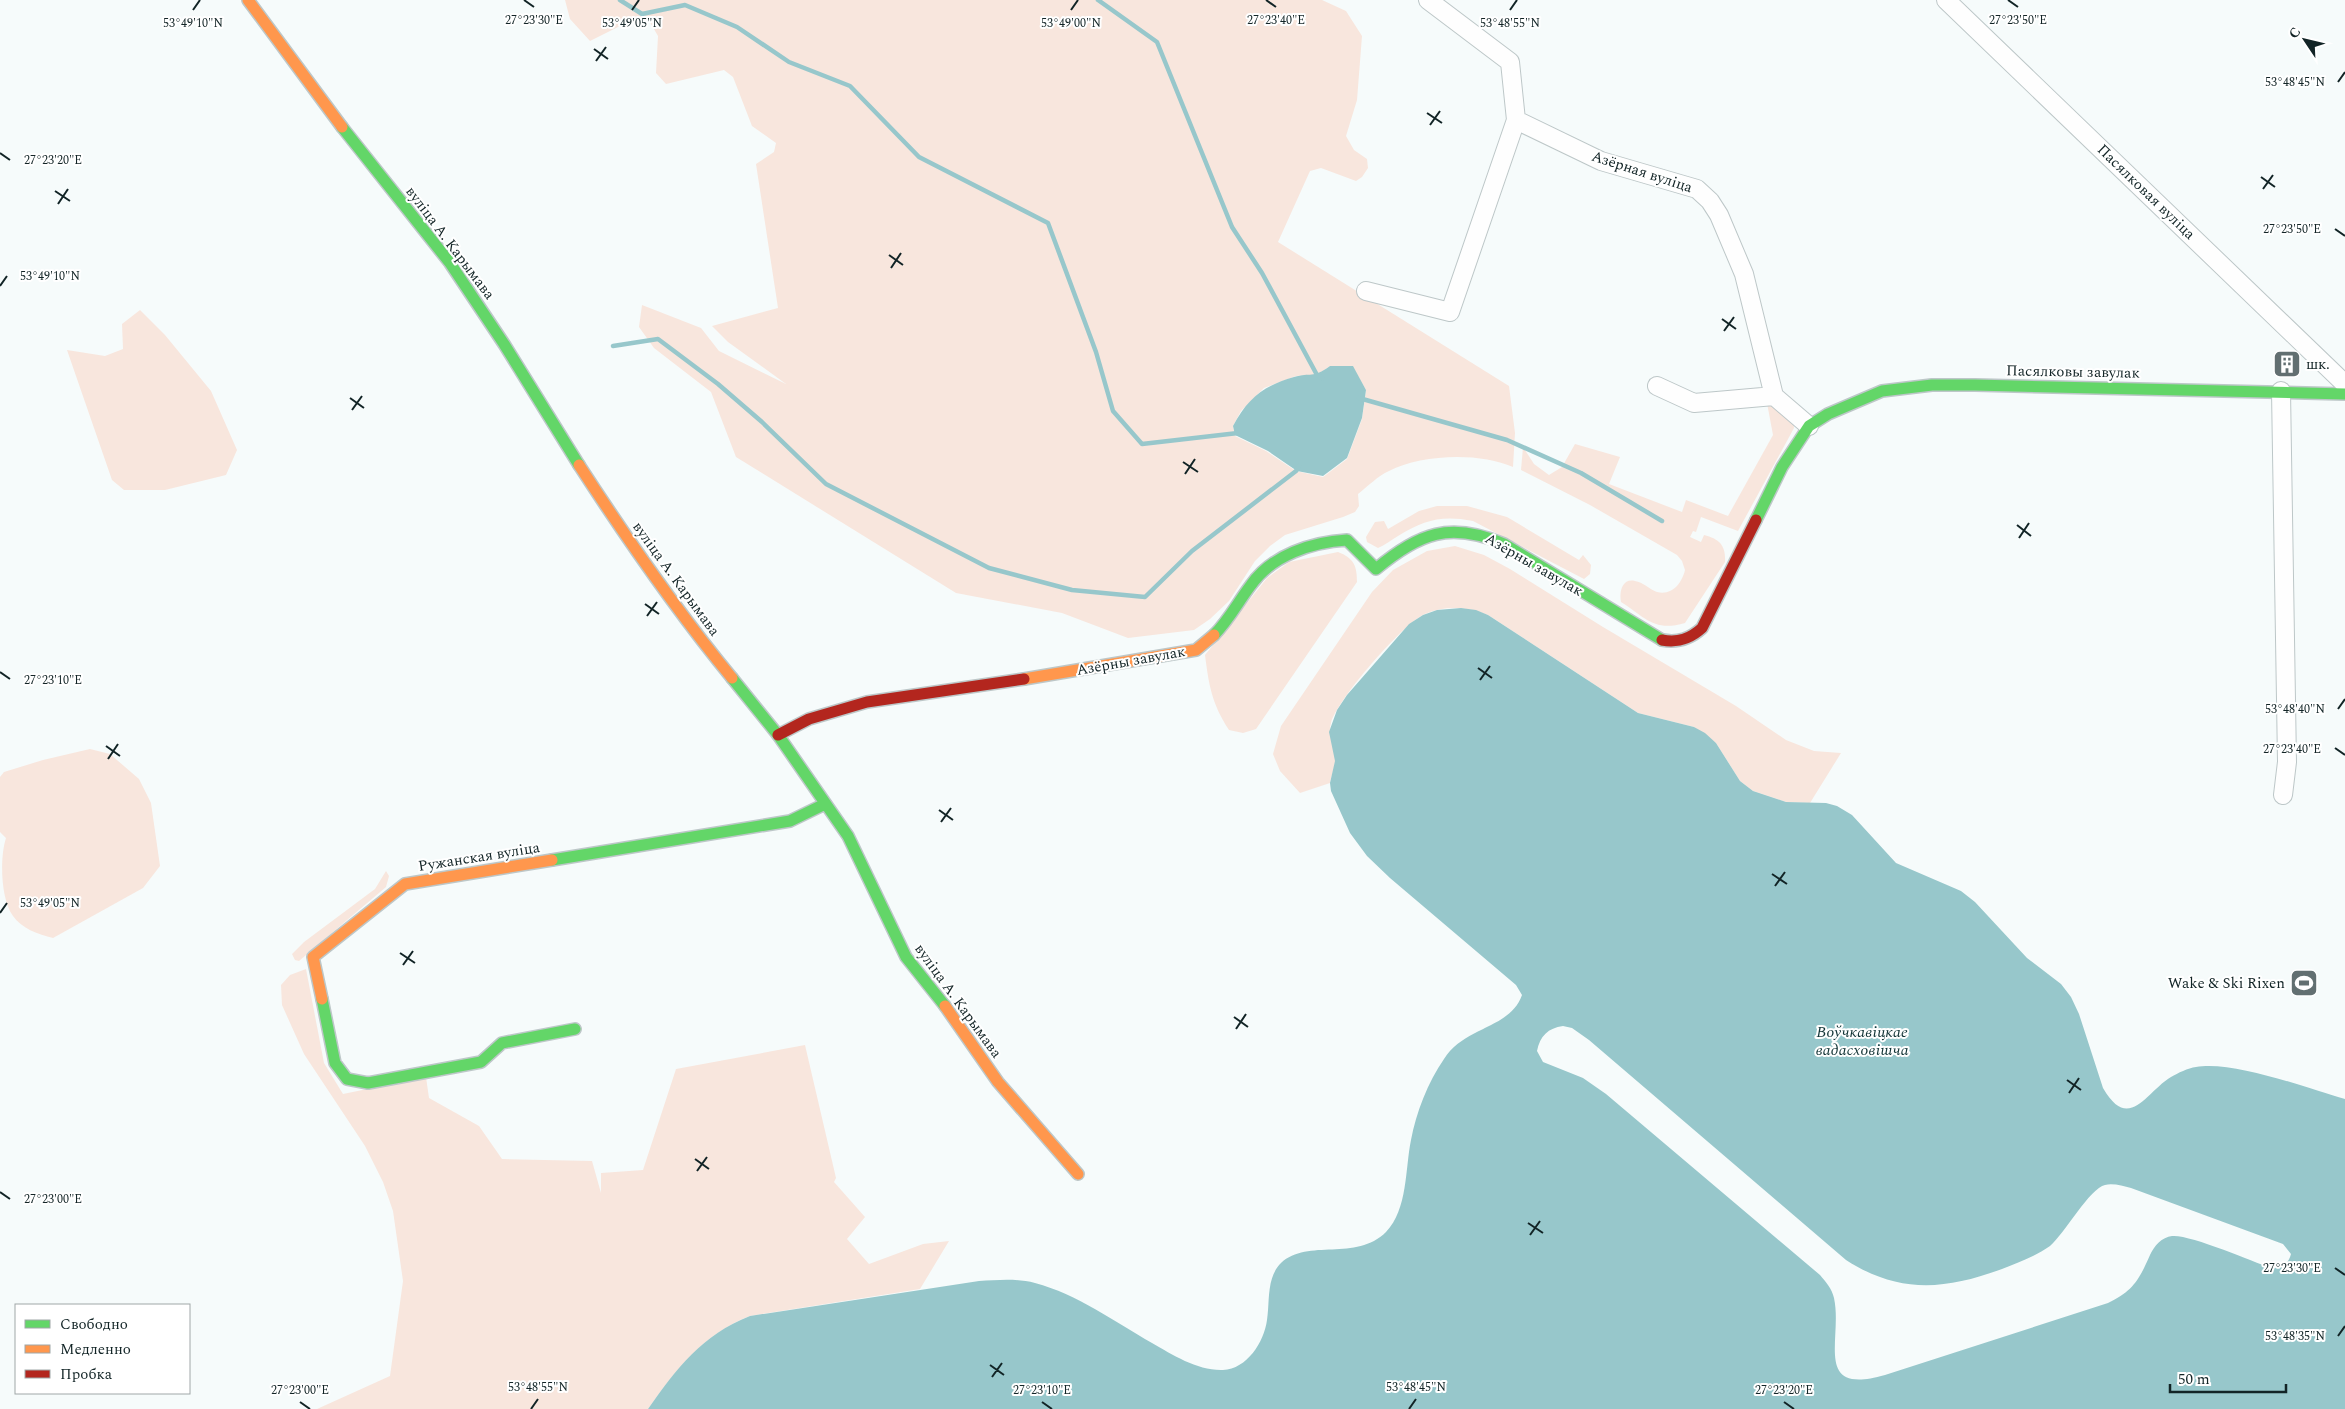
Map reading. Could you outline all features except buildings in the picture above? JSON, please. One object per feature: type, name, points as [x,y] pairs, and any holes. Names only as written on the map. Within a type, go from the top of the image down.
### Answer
[{"type":"street","name":"вуліца А. Карымава","points":[[248,0],[347,134],[450,263],[504,344],[547,416],[638,555],[688,625],[778,735],[848,836],[906,957],[957,1021],[998,1082],[1078,1174]]},
{"type":"street","points":[[1366,291],[1450,312],[1516,120],[1510,62],[1428,0]]},
{"type":"street","name":"Пасялковая вуліца","points":[[1946,0],[2345,384]]},
{"type":"street","name":"Азёрная вуліца","points":[[1516,120],[1601,162],[1697,189],[1710,201],[1719,215],[1744,274],[1774,396]]},
{"type":"street","name":"Пасялковы завулак","points":[[1809,426],[1828,414],[1882,391],[1932,385],[2281,391],[2345,394]]},
{"type":"street","points":[[1657,386],[1694,403],[1774,396],[1809,426]]},
{"type":"street","points":[[2281,391],[2287,762],[2283,795]]},
{"type":"street","name":"Азёрны завулак","points":[[778,735],[809,719],[867,702],[1057,674],[1196,650],[1209,640],[1230,618],[1252,583],[1267,569],[1289,555],[1333,540],[1347,540],[1376,569],[1399,549],[1423,536],[1449,531],[1476,532],[1504,544],[1660,639],[1671,642],[1683,641],[1695,636],[1702,628],[1782,467],[1809,426]]},
{"type":"street","name":"Ружанская вуліца","points":[[575,1029],[502,1043],[481,1062],[368,1083],[347,1079],[335,1063],[313,957],[406,884],[790,821],[824,804]]},
{"type":"shaded area","points":[[565,0],[1322,0],[1346,11],[1362,36],[1357,100],[1346,136],[1354,150],[1367,159],[1368,168],[1362,177],[1356,181],[1321,168],[1310,171],[1278,242],[1509,386],[1515,433],[1513,467],[1484,459],[1451,457],[1417,461],[1389,471],[1377,478],[1358,494],[1359,506],[1355,512],[1285,535],[1270,546],[1255,561],[1229,601],[1210,619],[1194,630],[1128,638],[1062,613],[956,593],[736,457],[711,392],[654,348],[639,327],[642,305],[701,328],[719,351],[786,384],[728,342],[712,326],[778,308],[756,164],[774,152],[776,143],[752,126],[733,77],[724,70],[666,84],[656,73],[658,36],[648,19],[622,25],[590,41],[570,19]],"holes":[[[1330,366],[1352,366],[1366,390],[1362,419],[1347,459],[1323,477],[1296,471],[1266,451],[1235,436],[1233,426],[1241,411],[1264,388],[1296,376],[1317,375]]]},
{"type":"shaded area","points":[[140,310],[165,335],[211,391],[237,450],[226,475],[165,490],[124,490],[112,480],[67,350],[105,356],[123,349],[122,324]]},
{"type":"shaded area","points":[[1767,403],[1789,414],[1794,428],[1738,531],[1701,517],[1696,532],[1693,531],[1690,537],[1701,542],[1704,535],[1718,541],[1723,547],[1725,562],[1685,623],[1665,626],[1658,625],[1621,602],[1620,598],[1622,587],[1631,581],[1641,583],[1657,592],[1662,593],[1672,590],[1679,584],[1685,570],[1682,561],[1677,555],[1590,505],[1521,470],[1523,447],[1534,464],[1549,475],[1562,467],[1575,444],[1620,457],[1609,484],[1682,512],[1686,500],[1728,516],[1773,435]]},
{"type":"shaded area","points":[[1437,506],[1467,506],[1507,517],[1579,560],[1583,555],[1591,565],[1590,574],[1584,579],[1473,521],[1462,519],[1442,519],[1425,523],[1378,548],[1367,542],[1366,537],[1375,522],[1384,521],[1388,529],[1419,511]]},
{"type":"shaded area","points":[[1455,546],[1484,555],[1510,569],[1736,706],[1786,740],[1814,751],[1841,753],[1810,803],[1786,802],[1753,791],[1740,781],[1716,743],[1694,727],[1638,713],[1488,615],[1473,610],[1456,608],[1433,611],[1415,620],[1372,663],[1345,698],[1331,723],[1330,733],[1335,761],[1330,783],[1300,793],[1280,771],[1273,754],[1281,726],[1372,592],[1393,570],[1427,551]]},
{"type":"shaded area","points":[[1338,552],[1348,557],[1354,563],[1357,582],[1256,729],[1243,733],[1229,730],[1212,694],[1205,655],[1267,578],[1289,562]]},
{"type":"shaded area","points":[[90,749],[110,754],[139,779],[151,803],[160,866],[143,888],[53,938],[36,933],[17,921],[6,899],[3,888],[2,866],[6,838],[0,832],[0,777],[4,772],[43,760]]},
{"type":"shaded area","points":[[386,871],[389,876],[386,887],[299,961],[295,960],[292,954],[304,942],[375,889]]},
{"type":"shaded area","points":[[306,969],[324,1063],[343,1094],[426,1077],[429,1098],[479,1126],[502,1159],[592,1161],[601,1193],[601,1173],[643,1170],[676,1069],[805,1045],[836,1178],[834,1182],[865,1217],[847,1239],[869,1264],[923,1244],[949,1241],[920,1289],[750,1316],[733,1324],[704,1343],[680,1367],[648,1409],[317,1409],[390,1376],[403,1281],[393,1211],[383,1182],[365,1146],[304,1054],[282,1005],[281,985],[290,975]]},
{"type":"water","points":[[1330,366],[1353,366],[1366,390],[1362,418],[1347,458],[1323,476],[1297,471],[1268,451],[1235,435],[1233,426],[1244,408],[1257,394],[1283,381],[1315,374]]},
{"type":"water","name":"Воўчкавіцкае вадасховішча","points":[[1461,608],[1476,610],[1488,615],[1638,713],[1694,727],[1705,733],[1716,743],[1740,781],[1753,791],[1786,802],[1826,803],[1837,806],[1852,815],[1896,863],[1961,891],[1975,902],[2027,958],[2061,984],[2071,997],[2079,1014],[2103,1088],[2112,1101],[2121,1107],[2129,1108],[2137,1105],[2171,1077],[2180,1072],[2211,1066],[2229,1067],[2270,1076],[2345,1099],[2345,1409],[648,1409],[680,1367],[704,1343],[733,1324],[750,1316],[979,1281],[1021,1280],[1051,1288],[1081,1301],[1160,1348],[1195,1365],[1214,1370],[1232,1368],[1247,1360],[1262,1337],[1267,1320],[1271,1283],[1276,1269],[1281,1263],[1292,1256],[1305,1252],[1361,1246],[1374,1241],[1386,1232],[1393,1223],[1402,1200],[1416,1119],[1423,1098],[1438,1068],[1453,1048],[1463,1040],[1508,1015],[1522,995],[1516,985],[1390,878],[1367,856],[1350,833],[1331,791],[1330,783],[1335,761],[1329,732],[1337,710],[1347,695],[1409,624],[1423,615],[1437,610]],"holes":[[[1558,1027],[1572,1028],[1589,1040],[1846,1260],[1885,1279],[1923,1285],[1942,1284],[1981,1276],[2020,1262],[2050,1246],[2092,1194],[2108,1184],[2131,1188],[2283,1244],[2291,1254],[2284,1265],[2271,1268],[2192,1239],[2168,1237],[2159,1242],[2154,1248],[2134,1284],[2124,1294],[2108,1303],[1885,1375],[1862,1379],[1848,1378],[1839,1371],[1836,1360],[1834,1298],[1827,1283],[1820,1275],[1606,1094],[1583,1078],[1543,1062],[1537,1051],[1543,1037],[1549,1031]]]},
{"type":"waterway","points":[[620,0],[642,14],[685,5],[737,27],[789,62],[850,86],[919,157],[1048,223],[1096,352],[1113,411],[1142,444],[1238,433]]},
{"type":"waterway","points":[[1098,0],[1157,42],[1232,227],[1262,273],[1317,375],[1322,378]]},
{"type":"waterway","points":[[613,346],[658,339],[718,384],[762,422],[826,484],[989,568],[1072,590],[1145,597],[1192,551],[1296,471],[1299,466]]},
{"type":"waterway","points":[[1359,398],[1507,440],[1581,473],[1662,521]]},
{"type":"traffic: fast","points":[[342,127],[450,263],[504,344],[579,465]]},
{"type":"traffic: fast","points":[[1756,520],[1782,467],[1809,426],[1828,414],[1882,391],[1932,385],[1975,385],[2345,394]]},
{"type":"traffic: fast","points":[[1214,635],[1260,575],[1281,558],[1294,552],[1320,544],[1347,540],[1376,569],[1421,539],[1451,532],[1485,537],[1504,544],[1662,640]]},
{"type":"traffic: fast","points":[[732,678],[778,735],[848,836],[906,957],[945,1006]]},
{"type":"traffic: fast","points":[[552,860],[790,821],[825,804]]},
{"type":"traffic: fast","points":[[322,999],[335,1063],[347,1079],[368,1083],[481,1062],[502,1043],[575,1029]]},
{"type":"traffic: slow","points":[[248,0],[342,127]]},
{"type":"traffic: slow","points":[[579,465],[652,574],[732,678]]},
{"type":"traffic: slow","points":[[1024,679],[1196,650],[1214,635]]},
{"type":"traffic: slow","points":[[322,999],[313,957],[405,884],[552,860]]},
{"type":"traffic: slow","points":[[945,1006],[998,1082],[1078,1174]]},
{"type":"traffic: jam","points":[[1662,640],[1684,639],[1702,628],[1756,520]]},
{"type":"traffic: jam","points":[[778,735],[809,719],[867,702],[1024,679]]},
{"type":"place","name":"шк.","points":[[2287,364]]},
{"type":"place","name":"Wake & Ski Rixen","points":[[2304,983]]}]
